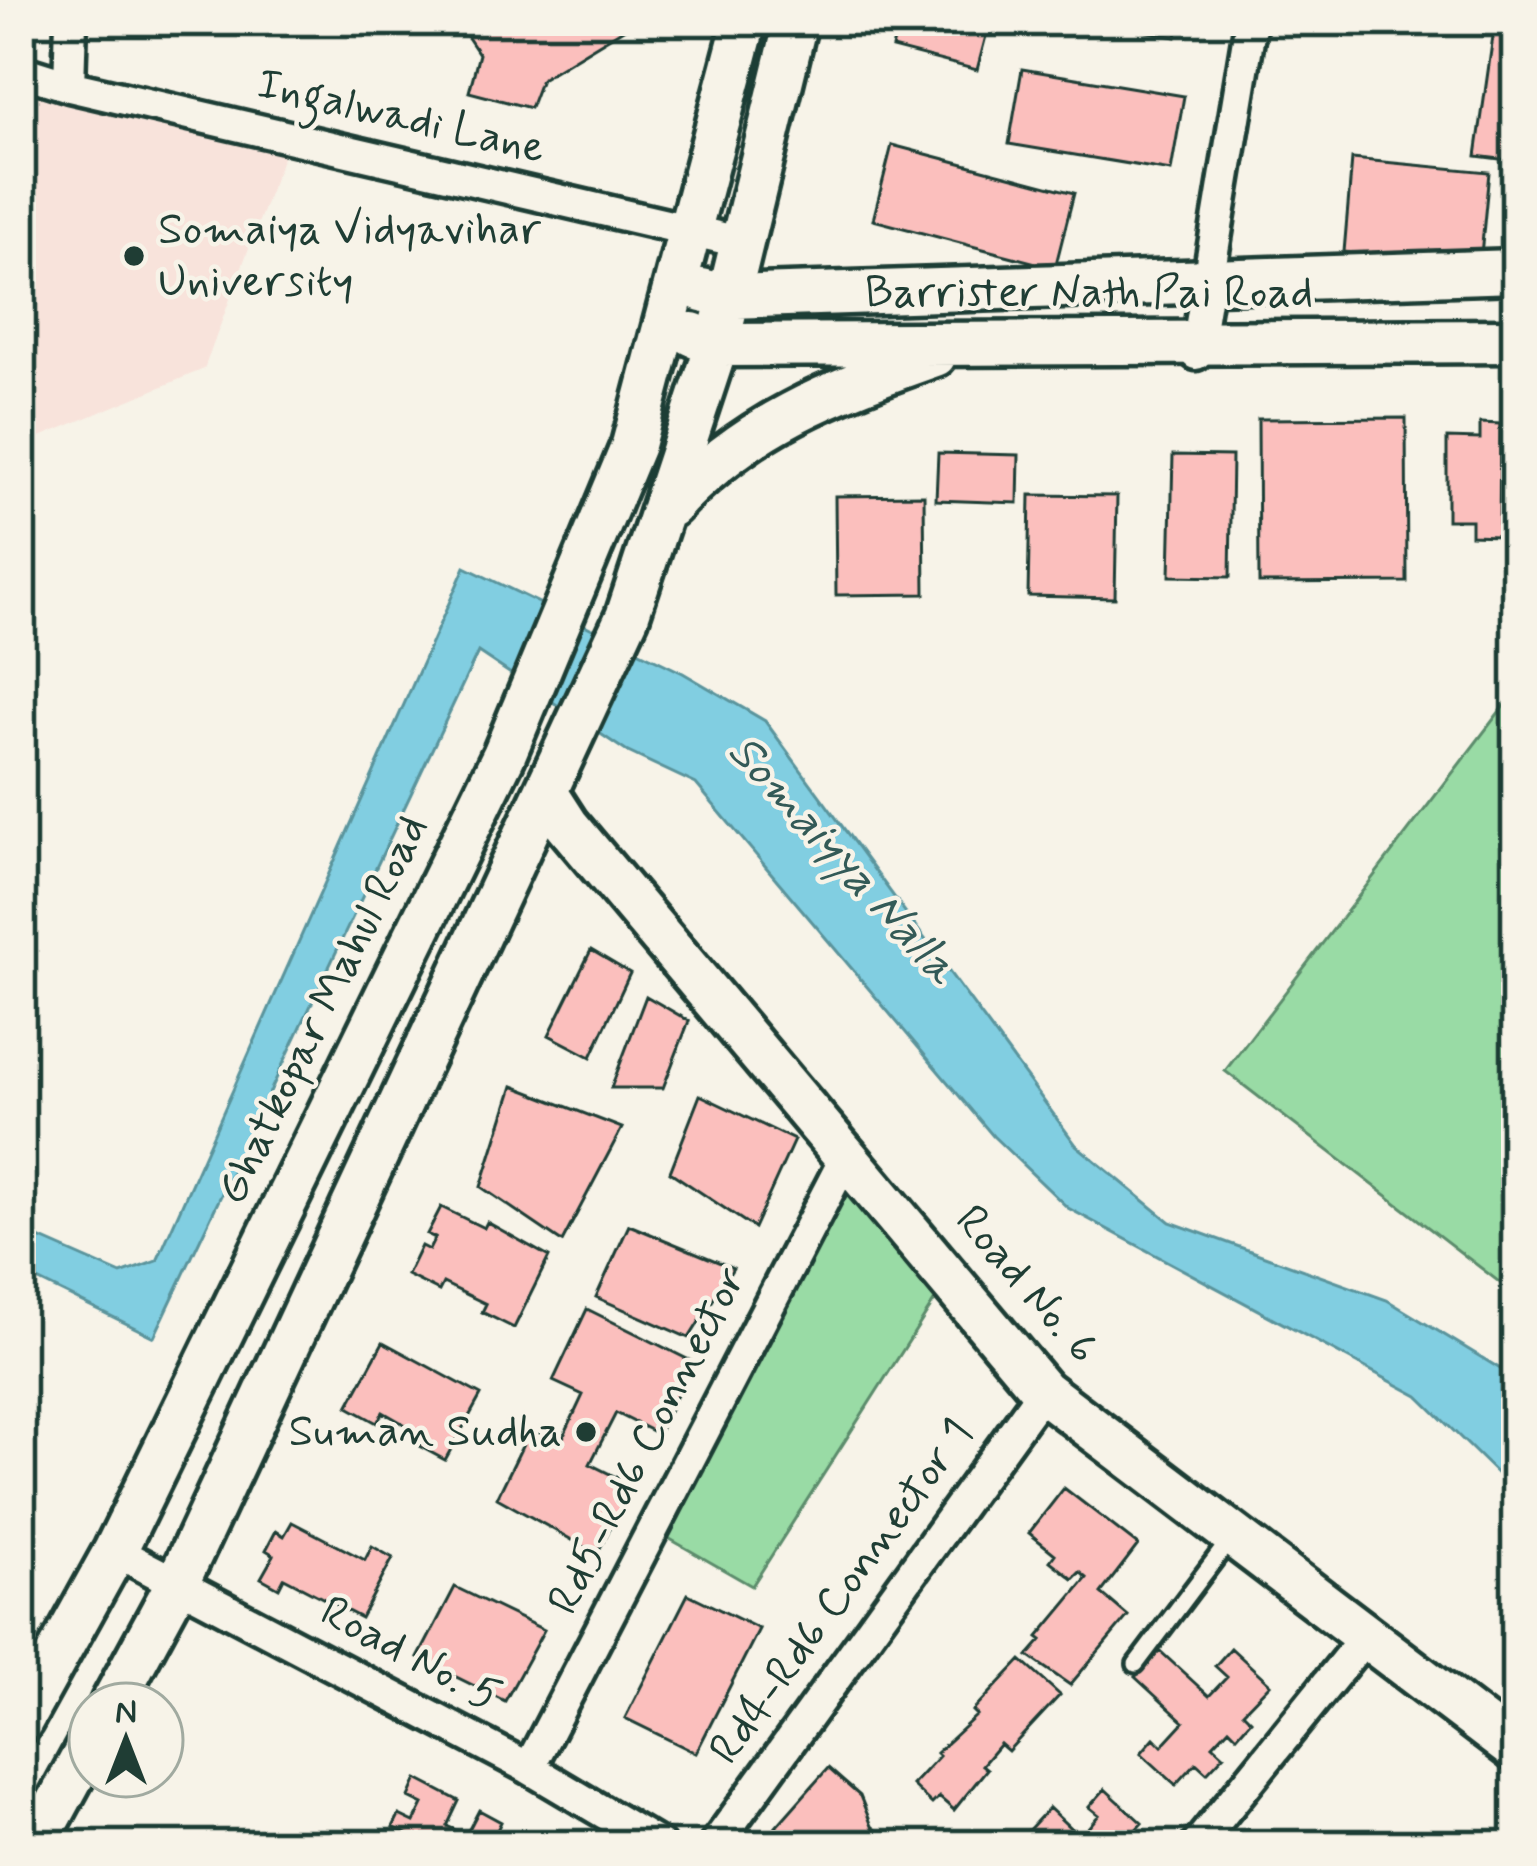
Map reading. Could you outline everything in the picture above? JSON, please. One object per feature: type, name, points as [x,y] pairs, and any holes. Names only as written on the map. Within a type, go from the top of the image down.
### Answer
[{"type":"street","points":[[69,86],[71,21]]},
{"type":"street","name":"Ghatkopar Mahul Road","points":[[21,1721],[116,1551],[522,711],[633,445],[745,21]]},
{"type":"street","points":[[125,1680],[177,1584],[626,617],[717,345],[796,21]]},
{"type":"street","points":[[1197,349],[1251,21]]},
{"type":"street","name":"Ingalwadi Lane","points":[[21,71],[744,243]]},
{"type":"street","points":[[673,303],[729,297],[1516,271]]},
{"type":"street","name":"Barrister Nath Pai Road","points":[[673,303],[717,345],[1197,349],[1516,341]]},
{"type":"street","points":[[660,517],[704,470],[771,422],[964,345]]},
{"type":"street","name":"Road No. 6","points":[[547,794],[567,825],[1043,1390],[1516,1750]]},
{"type":"street","name":"Rd5-Rd6 Connector","points":[[529,1768],[848,1155]]},
{"type":"street","name":"Rd4-Rd6 Connector 1","points":[[715,1845],[1043,1390]]},
{"type":"street","name":"Road No. 5","points":[[116,1551],[529,1768],[659,1845]]},
{"type":"street","points":[[1197,1845],[1366,1636]]},
{"type":"street","points":[[35,1845],[66,1788]]},
{"type":"lane","points":[[1136,1664],[1233,1535]]},
{"type":"shaded area","name":"Somaiya Vidyavihar University","points":[[21,76],[288,143],[204,369],[21,445]]},
{"type":"green space","points":[[1516,690],[1516,1295],[1225,1071]]},
{"type":"green space","points":[[846,1191],[935,1300],[752,1586],[663,1535]]},
{"type":"water","name":"Somaiyya Nalla","points":[[465,567],[683,673],[765,721],[1076,1145],[1170,1222],[1387,1300],[1502,1370],[1516,1385],[1516,1492],[1418,1396],[1068,1208],[993,1136],[696,784],[626,751],[478,652],[154,1337],[21,1272],[21,1230],[121,1274],[157,1261]]},
{"type":"building","points":[[457,21],[666,21],[665,25],[625,28],[541,79],[530,108],[469,92],[479,54]]},
{"type":"building","points":[[899,21],[990,21],[977,70],[892,48]]},
{"type":"building","points":[[1087,21],[1179,21],[1176,37]]},
{"type":"building","points":[[1495,22],[1516,25],[1516,161],[1476,156]]},
{"type":"building","points":[[1022,69],[1184,96],[1171,171],[1009,144]]},
{"type":"building","points":[[892,145],[1074,193],[1055,268],[873,220]]},
{"type":"building","points":[[1352,159],[1489,172],[1480,265],[1344,252]]},
{"type":"building","points":[[1406,418],[1407,582],[1259,583],[1258,419]]},
{"type":"building","points":[[1480,423],[1500,424],[1499,536],[1471,535],[1471,520],[1447,520],[1447,438],[1480,439]]},
{"type":"building","points":[[938,453],[1019,455],[1018,503],[936,500]]},
{"type":"building","points":[[1173,455],[1232,456],[1230,577],[1170,576]]},
{"type":"building","points":[[924,495],[925,594],[836,595],[835,496]]},
{"type":"building","points":[[1030,495],[1117,496],[1115,598],[1028,596]]},
{"type":"building","points":[[591,950],[630,973],[591,1057],[549,1035]]},
{"type":"building","points":[[646,996],[689,1021],[663,1088],[611,1088]]},
{"type":"building","points":[[513,1086],[622,1128],[562,1242],[481,1187]]},
{"type":"building","points":[[700,1095],[794,1140],[754,1228],[670,1172]]},
{"type":"building","points":[[441,1207],[484,1228],[487,1222],[549,1257],[514,1328],[482,1312],[486,1304],[443,1283],[439,1291],[407,1275],[421,1246],[429,1250],[435,1238],[427,1234]]},
{"type":"building","points":[[629,1225],[733,1268],[689,1338],[596,1297]]},
{"type":"building","name":"Suman Sudha","points":[[587,1309],[693,1362],[658,1434],[616,1413],[590,1464],[632,1485],[597,1554],[497,1498],[530,1430],[560,1444],[583,1395],[553,1381]]},
{"type":"building","points":[[383,1342],[481,1395],[445,1460],[419,1446],[425,1436],[383,1412],[377,1423],[348,1407]]},
{"type":"building","points":[[1064,1488],[1138,1545],[1101,1593],[1128,1616],[1070,1685],[1028,1656],[1087,1578],[1080,1572],[1073,1579],[1050,1561],[1055,1554],[1029,1533]]},
{"type":"building","points":[[292,1522],[365,1560],[372,1546],[393,1558],[361,1618],[284,1578],[279,1588],[261,1578],[274,1555],[266,1550],[276,1531],[284,1536]]},
{"type":"building","points":[[455,1587],[544,1630],[505,1701],[418,1658]]},
{"type":"building","points":[[688,1594],[759,1629],[696,1753],[625,1718]]},
{"type":"building","points":[[1231,1648],[1270,1684],[1243,1712],[1251,1720],[1237,1736],[1229,1728],[1213,1745],[1224,1755],[1207,1773],[1196,1763],[1176,1785],[1141,1753],[1154,1738],[1162,1746],[1184,1722],[1135,1677],[1160,1651],[1209,1696],[1227,1677],[1215,1666]]},
{"type":"building","points":[[1021,1660],[1060,1695],[1008,1751],[1000,1744],[982,1765],[987,1769],[954,1810],[939,1797],[932,1804],[912,1785]]},
{"type":"building","points":[[828,1768],[860,1796],[872,1826],[893,1845],[796,1845],[776,1827]]},
{"type":"building","points":[[417,1779],[459,1801],[447,1826],[466,1835],[479,1810],[501,1822],[490,1845],[428,1845],[393,1827],[399,1815],[414,1822],[423,1804],[409,1797]]},
{"type":"building","points":[[1105,1789],[1142,1823],[1122,1845],[1037,1845],[1025,1834],[1049,1808],[1080,1837],[1099,1815],[1089,1807]]},
{"type":"place","name":"Somaiya Vidyavihar University","points":[[134,256]]},
{"type":"place","name":"Suman Sudha","points":[[586,1432]]}]
